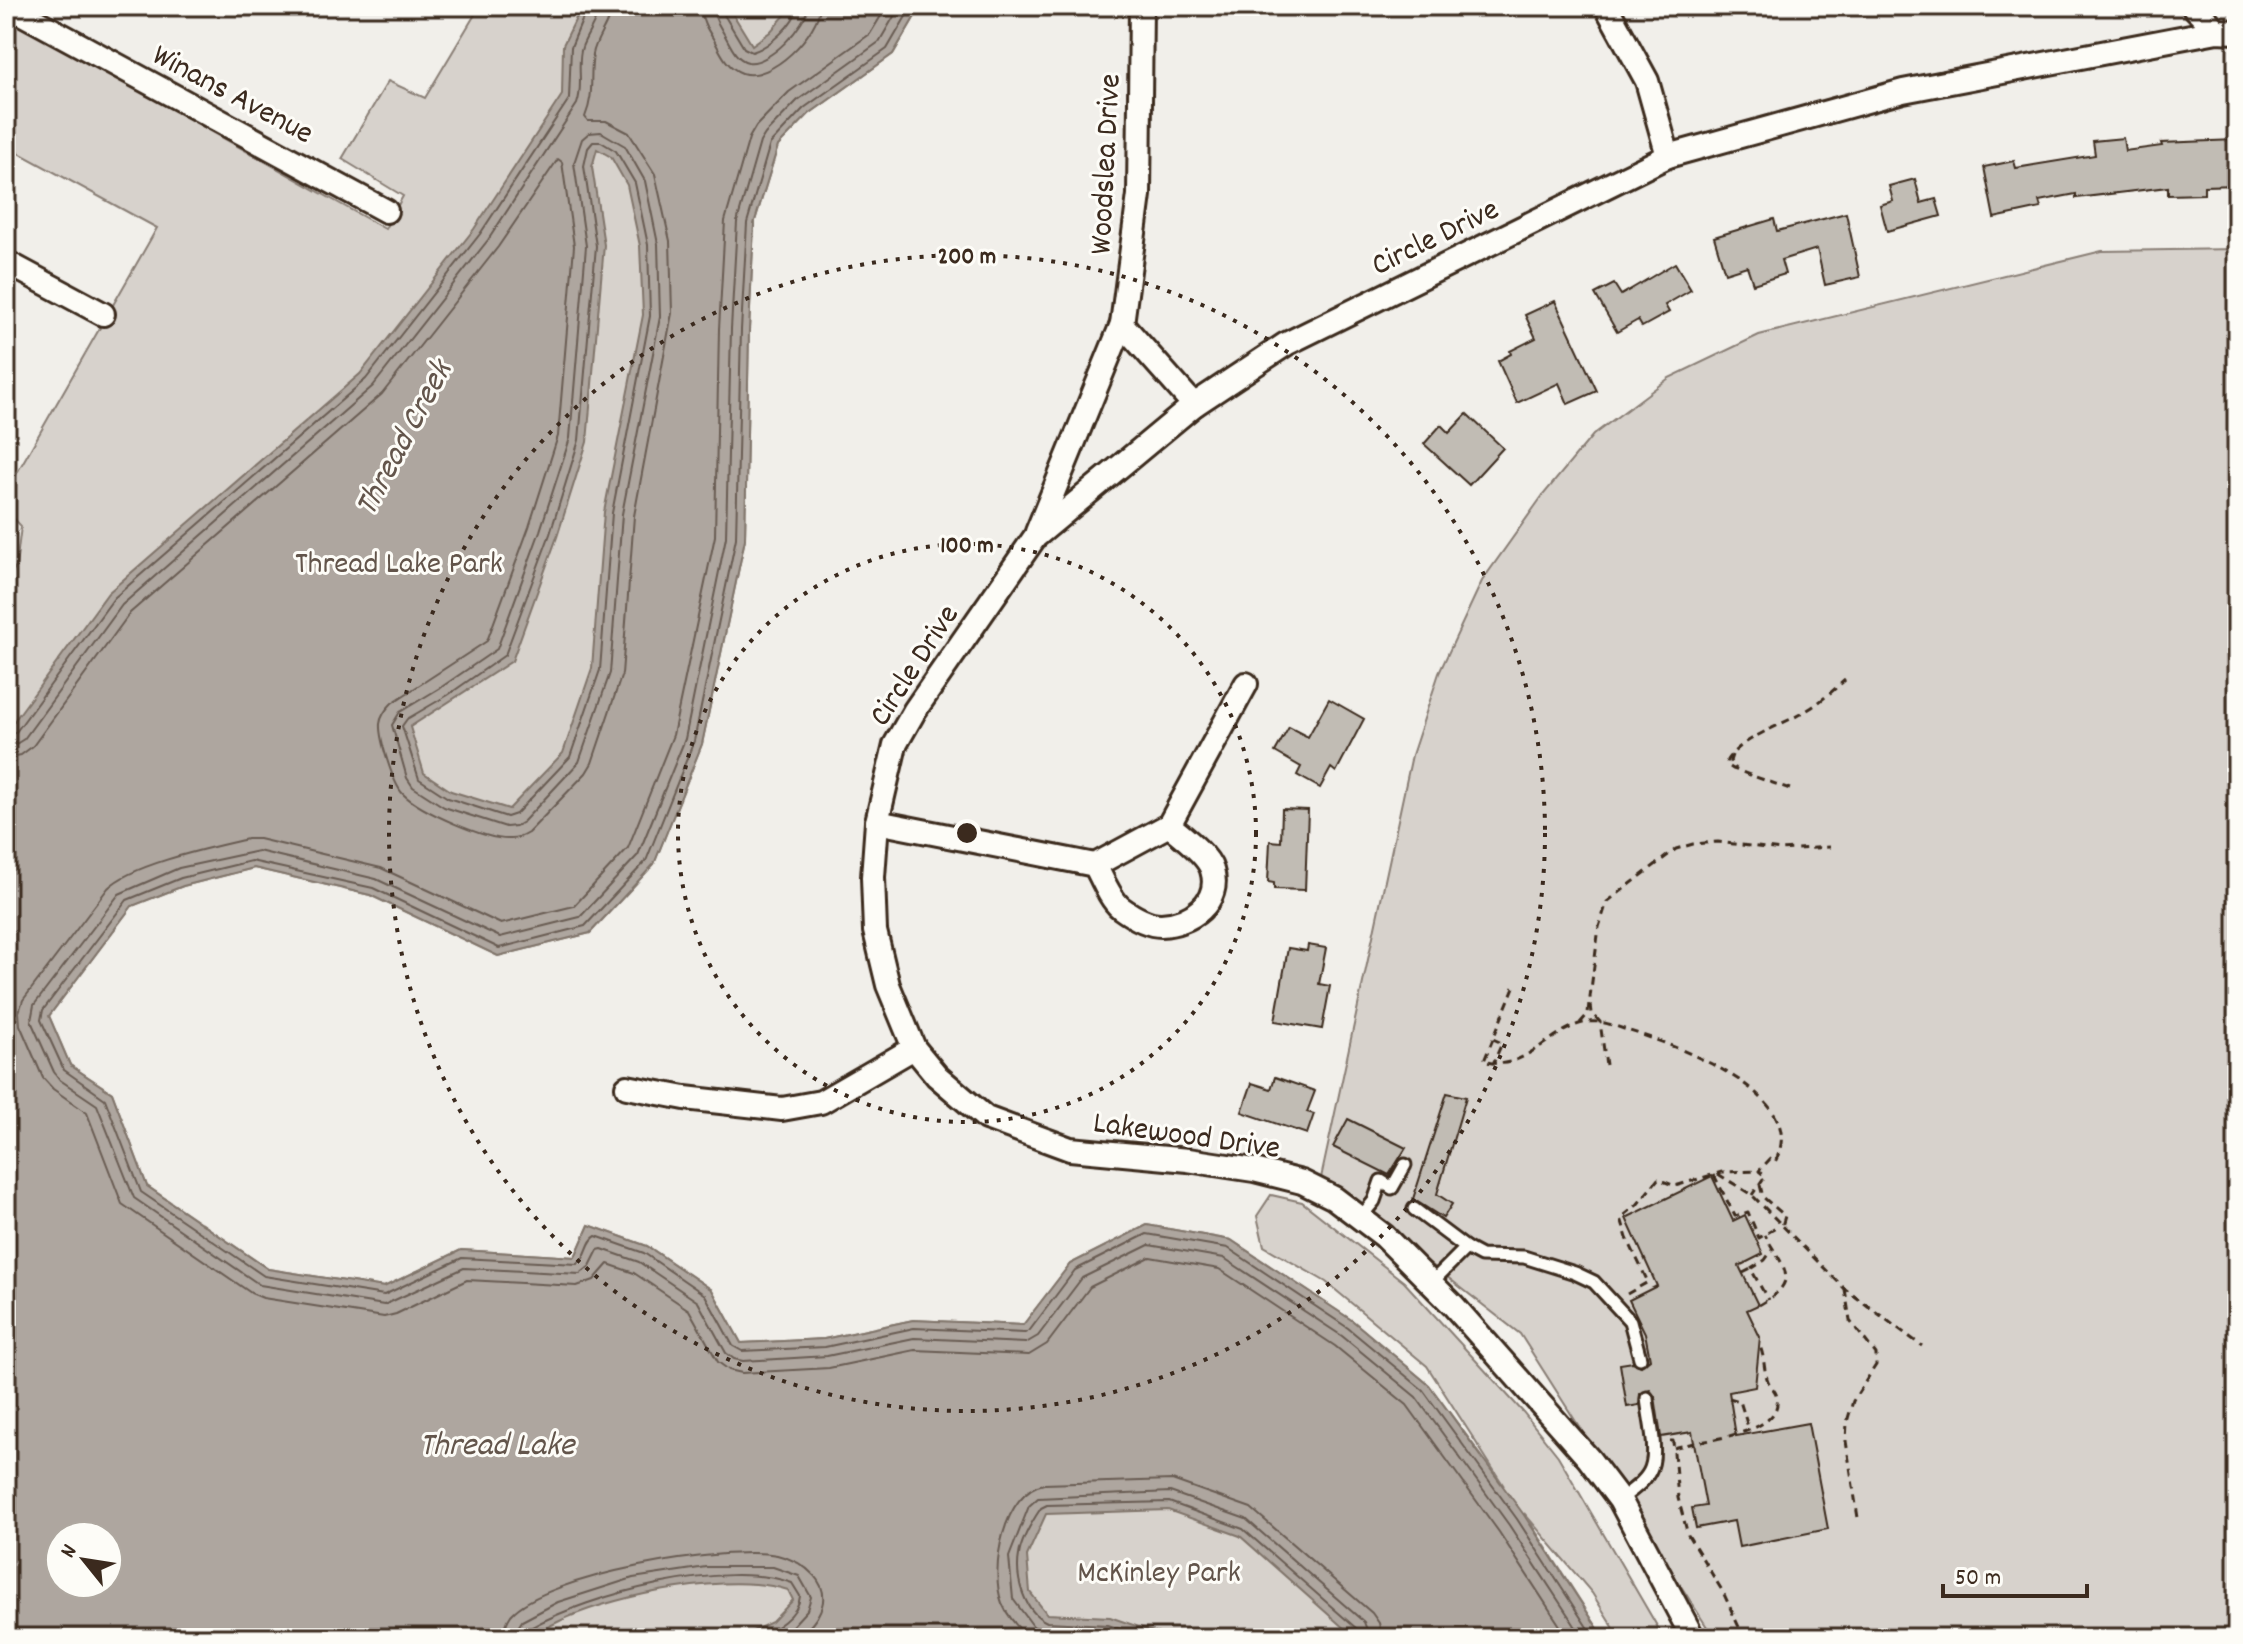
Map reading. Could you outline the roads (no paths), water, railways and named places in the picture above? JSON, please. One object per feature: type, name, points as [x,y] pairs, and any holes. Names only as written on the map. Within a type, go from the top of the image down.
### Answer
[{"type":"street","name":"Winans Avenue","points":[[8,6],[386,211]]},
{"type":"street","name":"Woodslea Drive","points":[[1035,537],[1122,324],[1139,195],[1141,6]]},
{"type":"street","points":[[1606,6],[1647,81],[1668,156]]},
{"type":"street","points":[[2193,6],[2227,32]]},
{"type":"street","name":"Circle Drive","points":[[877,822],[895,745],[915,710],[1035,537],[1194,405],[1286,344],[1668,156],[1903,91],[2227,32]]},
{"type":"street","points":[[6,262],[103,314]]},
{"type":"street","points":[[1122,324],[1194,405]]},
{"type":"street","points":[[877,822],[1095,865],[1169,825],[1246,684]]},
{"type":"street","name":"Lakewood Drive","points":[[877,822],[873,877],[875,931],[888,985],[914,1048],[937,1076],[986,1118],[1070,1149],[1188,1160],[1254,1170],[1302,1182],[1334,1198],[1384,1236],[1431,1283],[1579,1447],[1620,1500],[1693,1638]]},
{"type":"street","points":[[1095,865],[1118,906],[1143,922],[1160,925],[1177,922],[1203,911],[1214,889],[1212,868],[1192,844],[1169,825]]},
{"type":"street","points":[[627,1087],[685,1098],[782,1109],[821,1102],[914,1048]]},
{"type":"lane","points":[[1360,1218],[1374,1201],[1381,1181],[1392,1188],[1405,1165]]},
{"type":"lane","points":[[1414,1209],[1481,1256],[1524,1257],[1594,1282],[1630,1321],[1640,1358]]},
{"type":"lane","points":[[1431,1283],[1466,1248]]},
{"type":"lane","points":[[1620,1500],[1643,1480],[1651,1468],[1647,1398]]},
{"type":"water","name":"Thread Lake","points":[[582,6],[728,6],[752,45],[770,32],[793,6],[921,6],[893,54],[809,114],[778,146],[754,224],[745,539],[702,744],[654,864],[590,933],[498,956],[370,895],[254,868],[183,886],[132,906],[49,1016],[70,1065],[112,1093],[147,1186],[268,1269],[384,1287],[461,1250],[575,1257],[589,1225],[647,1246],[712,1290],[741,1343],[824,1339],[913,1320],[1023,1325],[1070,1264],[1147,1225],[1231,1240],[1353,1321],[1429,1385],[1524,1515],[1604,1638],[1355,1638],[1240,1536],[1168,1510],[1046,1514],[1027,1556],[1030,1592],[1047,1614],[1110,1617],[1171,1638],[738,1638],[772,1622],[793,1600],[788,1590],[737,1583],[676,1588],[616,1601],[566,1618],[527,1638],[6,1638],[6,732],[108,593],[360,374],[474,229],[562,95],[563,45]],"holes":[[[597,149],[611,157],[627,185],[640,246],[643,315],[604,512],[592,668],[563,753],[509,809],[451,791],[424,773],[410,727],[512,661],[557,537],[587,442],[604,245],[592,167]]]},
{"type":"water label","name":"Thread Creek","points":[[401,437]]},
{"type":"park label","name":"Thread Lake Park","points":[[399,561]]},
{"type":"park label","name":"McKinley Park","points":[[1159,1570]]}]
